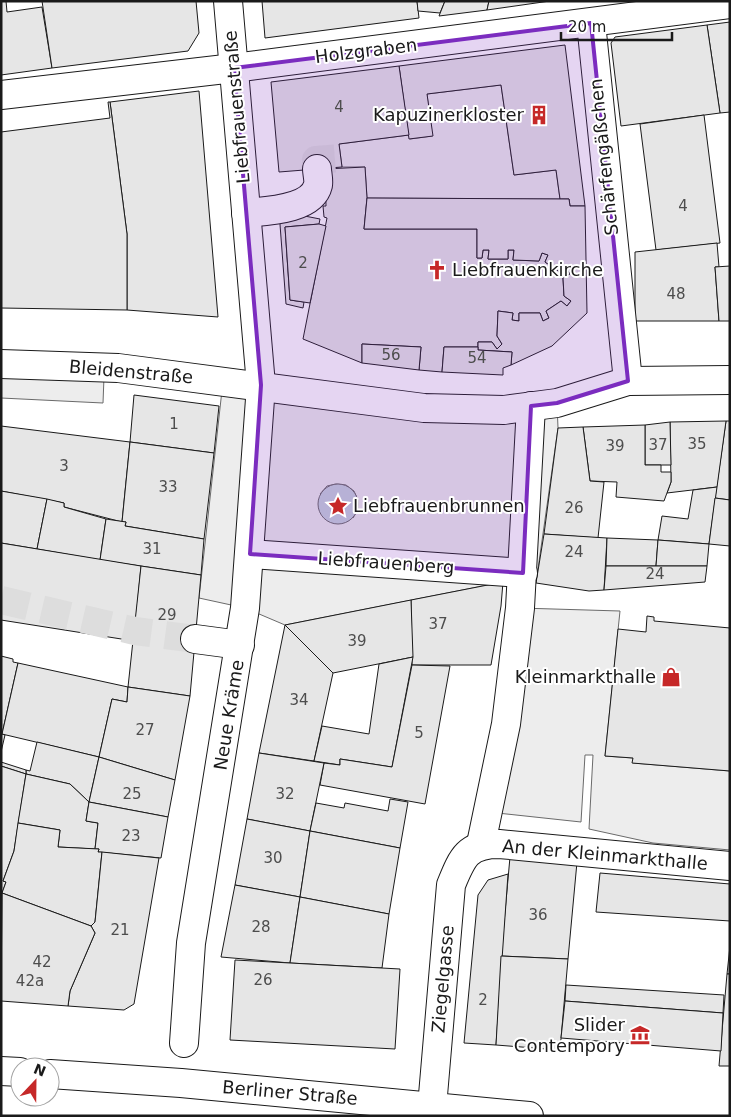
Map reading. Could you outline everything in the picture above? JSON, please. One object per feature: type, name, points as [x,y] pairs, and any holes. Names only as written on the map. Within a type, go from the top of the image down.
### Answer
[{"type":"street","name":"Liebfrauenstraße","points":[[228,1],[261,385]]},
{"type":"street","name":"Holzgraben","points":[[1,95],[234,68],[730,4]]},
{"type":"street","name":"Schärfengäßchen","points":[[591,23],[628,381]]},
{"type":"street","points":[[246,212],[288,209],[310,196],[318,185],[317,169]]},
{"type":"street","name":"Bleidenstraße","points":[[1,364],[118,368],[261,385]]},
{"type":"street","points":[[261,385],[424,408],[504,410],[557,403],[628,381],[730,380]]},
{"type":"street","name":"Neue Kräme","points":[[184,1043],[192,943],[240,645],[250,554],[261,385]]},
{"type":"street","points":[[523,578],[531,406]]},
{"type":"street","name":"Liebfrauenberg","points":[[250,554],[523,578]]},
{"type":"street","name":"An der Kleinmarkthalle","points":[[523,578],[506,724],[474,849],[730,866]]},
{"type":"street","points":[[195,639],[240,645]]},
{"type":"street","name":"Ziegelgasse","points":[[432,1107],[451,885],[459,866],[474,849]]},
{"type":"street","name":"Berliner Straße","points":[[60,1075],[181,1083],[529,1116]]},
{"type":"highlighted area","points":[[591,23],[628,381],[557,403],[531,406],[523,573],[250,554],[261,385],[234,68]]},
{"type":"shaded area","points":[[501,85],[514,175],[556,170],[560,199],[367,198],[365,167],[342,167],[339,144],[409,135],[410,139],[432,136],[427,94]]},
{"type":"shaded area","points":[[1,372],[104,377],[103,403],[1,398]]},
{"type":"shaded area","points":[[223,381],[557,403],[558,428],[536,583],[503,582],[285,625],[245,608],[199,598]],"holes":[[[336,484],[346,485],[354,491],[358,500],[358,510],[353,518],[320,494],[327,486]]]},
{"type":"shaded area","name":"Liebfrauenbrunnen","points":[[334,484],[342,484],[349,487],[355,493],[358,504],[355,515],[349,521],[342,524],[334,524],[327,521],[321,515],[318,508],[318,500],[321,493],[327,487]]},
{"type":"shaded area","points":[[520,608],[620,611],[605,756],[633,758],[633,763],[730,771],[730,850],[653,843],[589,829],[593,755],[585,755],[581,822],[488,812]]},
{"type":"building","points":[[1,1],[6,1],[7,12],[42,7],[52,68],[1,75]]},
{"type":"building","points":[[42,1],[196,1],[199,33],[188,51],[52,68]]},
{"type":"building","points":[[262,1],[417,1],[419,18],[265,38]]},
{"type":"building","points":[[417,1],[445,1],[440,13],[418,11]]},
{"type":"building","points":[[445,1],[489,1],[487,10],[439,16]]},
{"type":"building","points":[[489,1],[550,1],[487,10]]},
{"type":"building","points":[[730,22],[730,112],[720,113],[707,25]]},
{"type":"building","points":[[707,25],[720,113],[621,126],[611,43],[615,37]]},
{"type":"building","name":"Kapuzinerkloster","points":[[565,45],[585,206],[570,206],[569,199],[560,199],[556,170],[514,175],[501,85],[427,94],[433,136],[409,139],[399,66]]},
{"type":"building","points":[[399,66],[409,135],[339,144],[342,167],[279,172],[271,82]]},
{"type":"building","points":[[199,91],[218,317],[127,310],[127,234],[110,102]]},
{"type":"building","points":[[108,102],[110,102],[127,234],[127,310],[1,308],[1,132],[110,118]]},
{"type":"building","points":[[704,115],[720,243],[656,250],[640,124]]},
{"type":"building","name":"Liebfrauenkirche","points":[[365,167],[367,198],[364,229],[477,229],[477,258],[482,258],[483,250],[489,250],[488,259],[508,259],[508,250],[514,250],[513,260],[539,261],[542,253],[548,255],[545,262],[560,272],[567,269],[570,274],[563,278],[564,296],[571,301],[567,306],[561,301],[546,311],[549,318],[543,321],[540,313],[519,313],[519,321],[512,320],[513,313],[498,311],[497,336],[502,344],[497,349],[492,342],[478,342],[478,347],[444,347],[442,372],[419,370],[421,347],[362,344],[362,363],[303,339],[327,218],[324,217],[323,206],[326,206],[325,169]]},
{"type":"building","points":[[367,198],[569,199],[570,206],[585,206],[587,313],[552,346],[511,365],[512,352],[478,350],[478,342],[492,342],[497,349],[502,344],[497,336],[498,311],[513,313],[512,320],[519,321],[519,313],[540,313],[543,321],[549,318],[546,311],[561,301],[567,306],[571,301],[564,296],[563,278],[570,274],[567,269],[560,272],[545,262],[548,255],[542,253],[539,261],[513,260],[514,250],[508,250],[508,259],[488,259],[489,250],[483,250],[482,258],[477,258],[477,229],[364,229]]},
{"type":"building","points":[[279,211],[320,219],[319,224],[285,227],[290,300],[304,302],[303,308],[286,304]]},
{"type":"building","points":[[319,224],[326,226],[310,303],[290,300],[285,227]]},
{"type":"building","points":[[717,243],[719,267],[715,267],[719,321],[635,321],[635,252]]},
{"type":"building","points":[[730,266],[730,321],[719,321],[715,267]]},
{"type":"building","points":[[362,344],[421,347],[419,370],[362,363]]},
{"type":"building","points":[[444,347],[478,347],[478,350],[512,352],[511,365],[503,368],[503,375],[442,372]]},
{"type":"building","points":[[134,395],[219,406],[214,453],[130,442]]},
{"type":"building","points":[[726,421],[730,421],[730,500],[715,498]]},
{"type":"building","points":[[726,421],[717,487],[667,493],[671,482],[670,422]]},
{"type":"building","points":[[670,422],[671,465],[645,465],[645,425]]},
{"type":"building","points":[[645,425],[645,465],[661,465],[661,472],[671,472],[671,482],[664,501],[616,497],[617,482],[590,481],[583,427]]},
{"type":"building","points":[[1,426],[130,442],[122,522],[64,507],[64,503],[1,491]]},
{"type":"building","points":[[583,427],[590,481],[604,482],[598,538],[544,534],[558,428]]},
{"type":"building","points":[[130,442],[214,453],[204,539],[125,526],[126,522],[122,522]]},
{"type":"building","points":[[717,487],[709,544],[658,540],[662,516],[688,519],[693,490]]},
{"type":"building","points":[[1,491],[47,499],[37,549],[1,543]]},
{"type":"building","points":[[715,498],[730,500],[730,546],[709,544]]},
{"type":"building","points":[[47,499],[64,503],[64,507],[106,519],[100,560],[37,549]]},
{"type":"building","points":[[106,519],[126,522],[125,526],[204,539],[201,575],[100,560]]},
{"type":"building","points":[[544,534],[607,538],[604,590],[589,591],[536,583]]},
{"type":"building","points":[[607,538],[658,540],[656,566],[606,566]]},
{"type":"building","points":[[658,540],[709,544],[707,566],[656,566]]},
{"type":"building","points":[[1,543],[141,566],[134,641],[1,620]]},
{"type":"building","points":[[141,566],[201,575],[190,696],[128,687]]},
{"type":"building","points":[[606,566],[707,566],[705,582],[604,590]]},
{"type":"building","points":[[503,582],[491,665],[412,665],[411,600]]},
{"type":"building","points":[[411,600],[413,657],[333,673],[285,625]]},
{"type":"building","name":"Kleinmarkthalle","points":[[647,616],[654,617],[654,621],[730,628],[730,771],[632,763],[633,758],[605,756],[618,629],[646,632]]},
{"type":"building","points":[[285,625],[333,673],[314,761],[259,753]]},
{"type":"building","points":[[1,656],[13,659],[13,662],[18,663],[2,734],[5,735],[1,752]]},
{"type":"building","points":[[413,657],[392,767],[340,759],[340,765],[314,761],[322,726],[369,734],[379,664]]},
{"type":"building","points":[[18,663],[128,687],[127,702],[112,699],[99,757],[2,734]]},
{"type":"building","points":[[412,665],[450,666],[425,804],[320,785],[324,763],[340,765],[340,759],[392,767]]},
{"type":"building","points":[[128,687],[190,696],[175,780],[99,757],[112,699],[127,702]]},
{"type":"building","points":[[37,742],[99,757],[89,802],[70,784],[26,774],[26,770],[30,771]]},
{"type":"building","points":[[259,753],[324,763],[310,831],[247,819]]},
{"type":"building","points":[[99,757],[175,780],[168,817],[89,802]]},
{"type":"building","points":[[1,762],[26,770],[26,774],[1,766]]},
{"type":"building","points":[[1,766],[26,774],[14,851],[3,881],[6,882],[1,896]]},
{"type":"building","points":[[26,774],[70,784],[89,802],[86,821],[98,823],[95,849],[58,847],[60,830],[18,823]]},
{"type":"building","points":[[390,799],[408,802],[400,848],[310,831],[316,803],[344,808],[345,803],[388,811]]},
{"type":"building","points":[[89,802],[168,817],[161,858],[98,852],[99,849],[95,849],[98,823],[86,821]]},
{"type":"building","points":[[247,819],[310,831],[300,897],[235,885]]},
{"type":"building","points":[[18,823],[60,830],[58,847],[99,849],[98,852],[102,852],[95,922],[91,926],[2,893],[6,882],[3,881],[14,851]]},
{"type":"building","points":[[310,831],[400,848],[389,914],[300,897]]},
{"type":"building","points":[[102,852],[159,858],[134,1004],[124,1010],[68,1006],[70,991],[95,933],[91,926],[95,922]]},
{"type":"building","points":[[510,857],[577,862],[568,959],[501,956]]},
{"type":"building","points":[[600,873],[730,884],[730,921],[596,912]]},
{"type":"building","points":[[508,874],[496,1045],[464,1043],[478,895],[488,880]]},
{"type":"building","points":[[235,885],[300,897],[290,963],[221,957]]},
{"type":"building","points":[[2,893],[91,926],[95,933],[70,991],[68,1006],[1,1001]]},
{"type":"building","points":[[300,897],[389,914],[382,968],[290,963]]},
{"type":"building","points":[[730,946],[730,974],[727,974]]},
{"type":"building","points":[[501,956],[568,959],[560,1050],[496,1045]]},
{"type":"building","points":[[235,960],[400,969],[395,1049],[230,1040]]},
{"type":"building","points":[[727,974],[730,974],[730,1066],[719,1066]]},
{"type":"building","points":[[566,985],[724,995],[723,1013],[565,1001]]},
{"type":"building","points":[[565,1001],[723,1013],[721,1051],[561,1038]]},
{"type":"tunnel","points":[[317,169],[316,160],[340,158]]},
{"type":"tunnel","points":[[1,600],[135,631],[195,639]]},
{"type":"place","name":"Kapuzinerkloster","points":[[539,115]]},
{"type":"place","name":"Liebfrauenkirche","points":[[437,270]]},
{"type":"place","name":"Liebfrauenbrunnen","points":[[338,506]]},
{"type":"place","name":"Kleinmarkthalle","points":[[671,677]]},
{"type":"place","name":"Slider Contempory","points":[[640,1035]]}]
